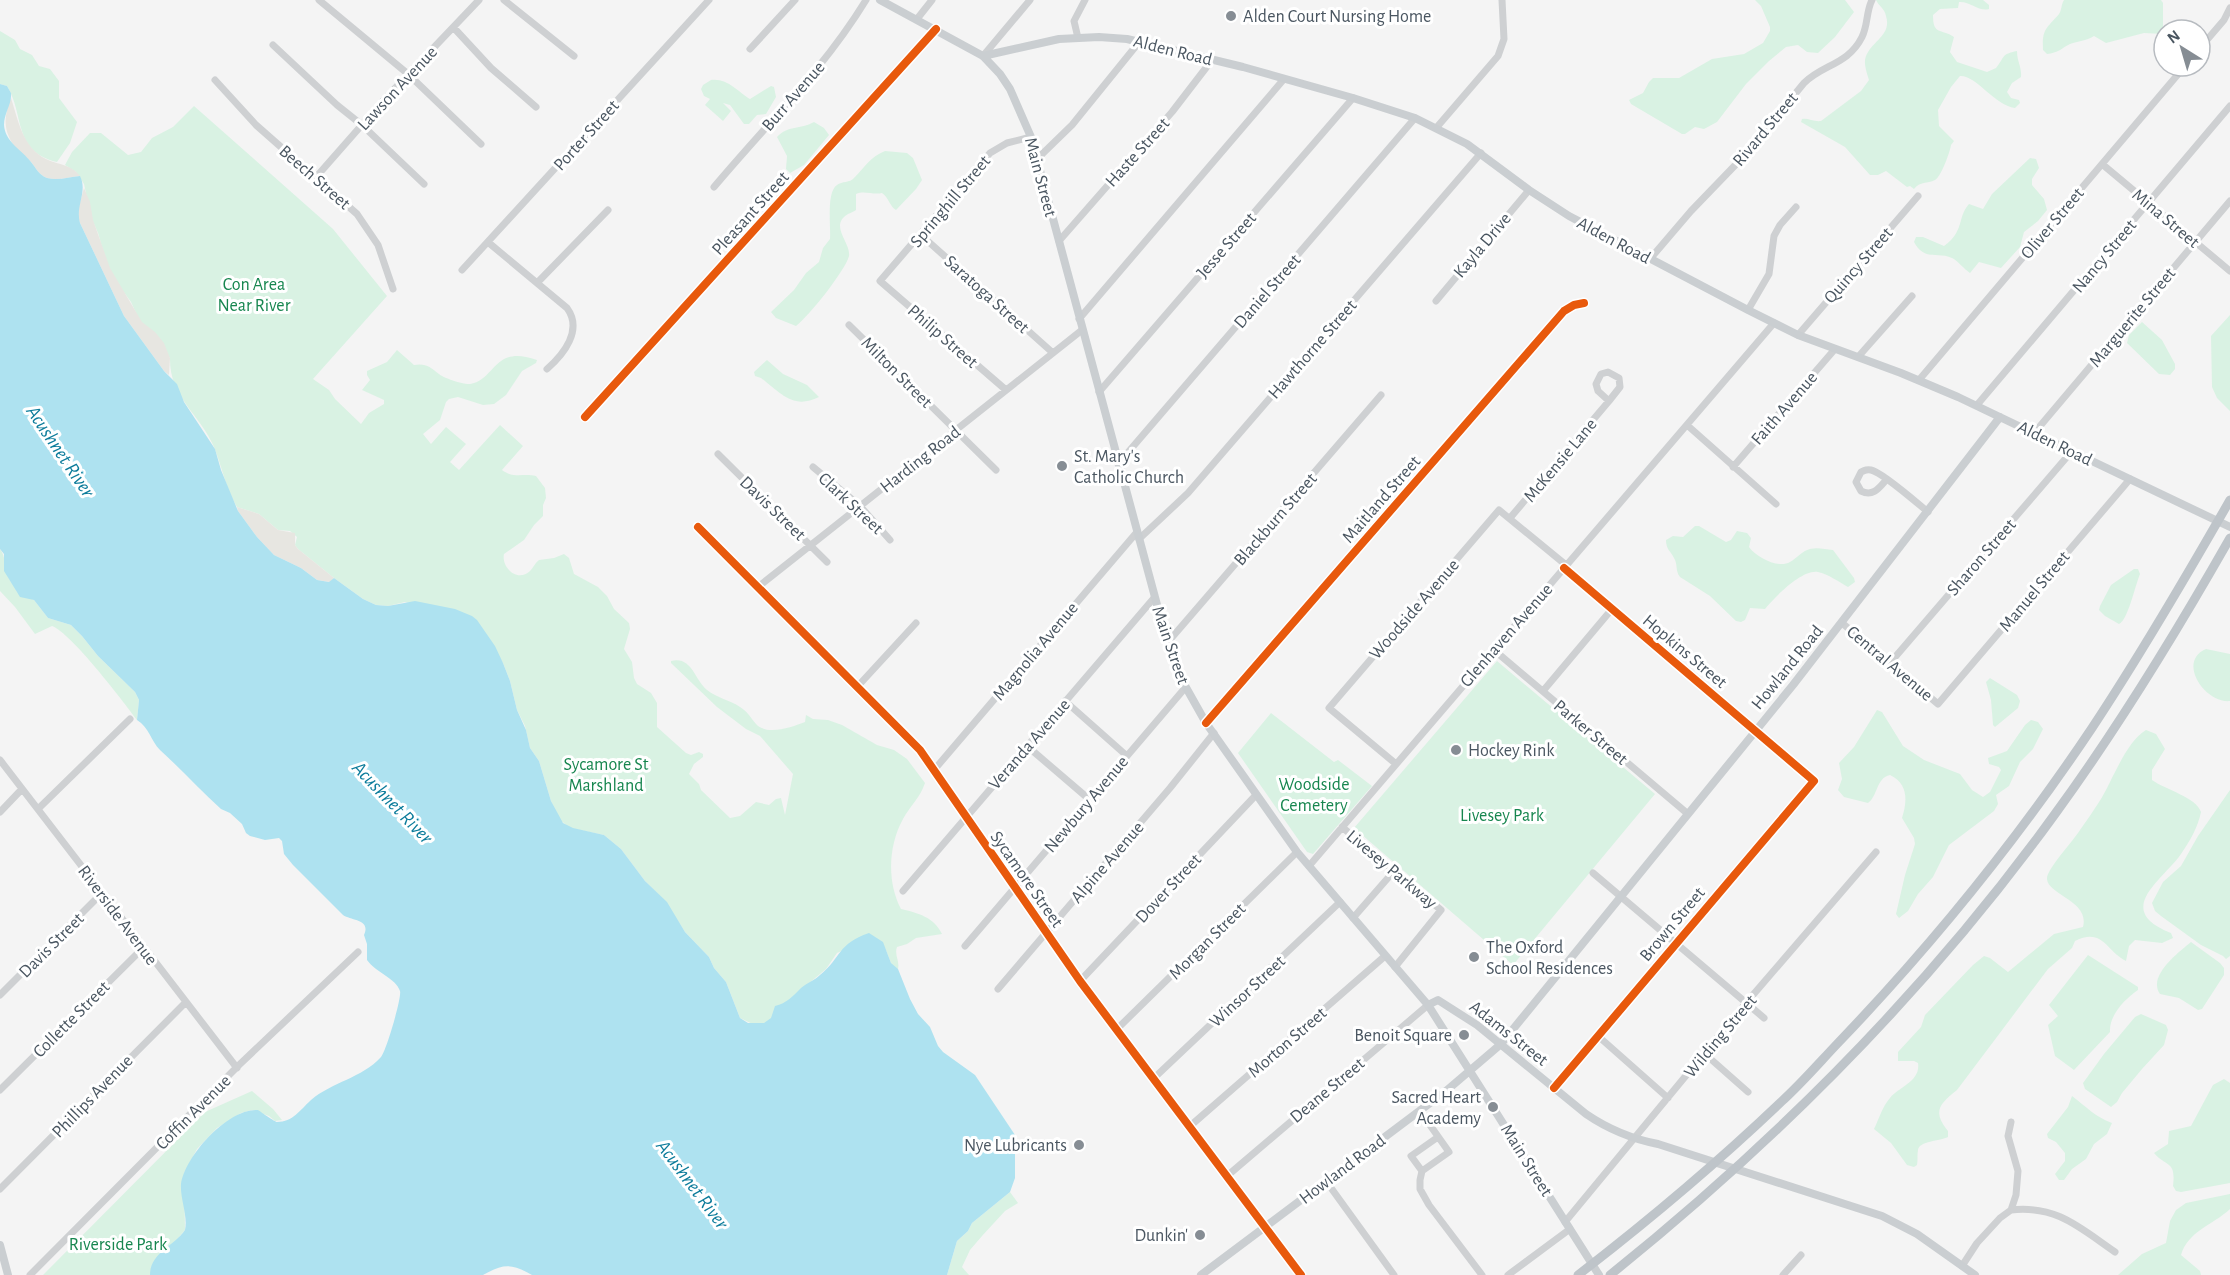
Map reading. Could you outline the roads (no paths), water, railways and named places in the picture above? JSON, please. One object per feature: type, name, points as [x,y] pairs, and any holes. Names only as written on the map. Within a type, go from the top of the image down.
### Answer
[{"type":"highway","points":[[1578,1275],[1682,1191],[1782,1101],[1861,1019],[1921,951],[2004,850],[2068,762],[2145,645],[2228,504]]},
{"type":"highway","points":[[1610,1275],[1701,1200],[1801,1108],[1895,1010],[1980,912],[2054,816],[2119,722],[2181,623],[2230,538]]},
{"type":"main road","name":"Main Street","points":[[880,0],[983,56],[1007,84],[1020,109],[1031,137],[1155,598],[1185,688],[1206,723],[1298,852],[1428,1005],[1599,1275]]},
{"type":"main road","name":"Alden Road","points":[[983,56],[1049,41],[1078,38],[1140,41],[1353,98],[1415,118],[1461,139],[1529,190],[1569,216],[1748,310],[1798,335],[1919,380],[1977,405],[2230,527]]},
{"type":"main road","name":"Howland Road","points":[[1202,1275],[1420,1111],[1501,1044],[1842,623],[2000,417]]},
{"type":"main road","name":"Adams Street","points":[[1428,1005],[1438,1000],[1447,1005],[1501,1044],[1594,1119],[1635,1139],[1882,1216],[1917,1234],[1975,1275]]},
{"type":"main road","points":[[0,1245],[8,1275]]},
{"type":"street","points":[[319,0],[408,74],[481,144]]},
{"type":"street","name":"Lawson Avenue","points":[[317,176],[408,74],[479,0]]},
{"type":"street","points":[[504,0],[574,56]]},
{"type":"street","name":"Porter Street","points":[[462,270],[709,0]]},
{"type":"street","points":[[750,49],[795,0]]},
{"type":"street","name":"Burr Avenue","points":[[714,187],[819,67],[846,33],[866,0]]},
{"type":"street","points":[[917,19],[932,0]]},
{"type":"street","points":[[983,56],[1030,0]]},
{"type":"street","points":[[1078,38],[1074,21],[1085,0]]},
{"type":"street","points":[[1437,127],[1498,56],[1504,39],[1503,0]]},
{"type":"street","name":"Rivard Street","points":[[1650,259],[1695,206],[1744,156],[1804,83],[1814,75],[1839,63],[1851,51],[1863,35],[1872,0]]},
{"type":"street","points":[[2212,34],[2230,9]]},
{"type":"street","points":[[454,28],[491,68],[537,108]]},
{"type":"street","name":"Pleasant Street","points":[[585,417],[936,29]]},
{"type":"street","points":[[1036,160],[1072,125],[1140,41]]},
{"type":"street","points":[[273,45],[424,184]]},
{"type":"street","name":"Haste Street","points":[[1059,242],[1172,112],[1212,60]]},
{"type":"street","name":"Oliver Street","points":[[1919,380],[2175,78]]},
{"type":"street","points":[[1079,319],[1284,79]]},
{"type":"street","name":"Beech Street","points":[[215,80],[256,125],[293,159],[317,176],[357,214],[378,245],[393,289]]},
{"type":"street","name":"Jesse Street","points":[[1099,392],[1353,98]]},
{"type":"street","name":"Nancy Street","points":[[1977,405],[2230,106]]},
{"type":"street","name":"Daniel Street","points":[[1118,464],[1415,118]]},
{"type":"street","name":"Springhill Street","points":[[880,281],[996,147],[1031,137]]},
{"type":"street","name":"Hawthorne Street","points":[[1138,535],[1188,493],[1481,153]]},
{"type":"street","name":"Mina Street","points":[[2102,164],[2230,271]]},
{"type":"street","name":"Kayla Drive","points":[[1436,301],[1529,190]]},
{"type":"street","name":"Quincy Street","points":[[1798,335],[1918,195]]},
{"type":"street","name":"Marguerite Street","points":[[2035,432],[2230,201]]},
{"type":"street","points":[[1748,310],[1770,274],[1773,236],[1796,207]]},
{"type":"street","points":[[537,283],[608,210]]},
{"type":"street","name":"Saratoga Street","points":[[921,235],[1053,353]]},
{"type":"street","points":[[489,243],[567,308],[573,316],[574,329],[569,342],[563,353],[547,369]]},
{"type":"street","name":"Philip Street","points":[[880,281],[1006,390]]},
{"type":"street","points":[[1858,357],[1912,296]]},
{"type":"street","name":"Maitland Street","points":[[1206,723],[1564,311],[1574,305],[1584,303]]},
{"type":"street","name":"Glenhaven Avenue","points":[[1309,866],[1774,323]]},
{"type":"street","name":"Milton Street","points":[[849,325],[996,470]]},
{"type":"street","name":"Harding Road","points":[[758,587],[1082,330]]},
{"type":"street","name":"Faith Avenue","points":[[1733,467],[1835,349]]},
{"type":"street","name":"Blackburn Street","points":[[1168,642],[1381,395]]},
{"type":"street","name":"McKensie Lane","points":[[1510,518],[1609,401]]},
{"type":"street","points":[[1687,425],[1776,504]]},
{"type":"street","name":"Sharon Street","points":[[1890,663],[2072,451]]},
{"type":"street","name":"Davis Street","points":[[718,454],[827,562]]},
{"type":"street","name":"Clark Street","points":[[813,467],[860,506],[890,540]]},
{"type":"street","name":"Manuel Street","points":[[1938,704],[2130,479]]},
{"type":"street","points":[[1886,480],[1928,512]]},
{"type":"street","name":"Hopkins Street","points":[[1499,510],[1814,781]]},
{"type":"street","name":"Woodside Avenue","points":[[1396,764],[1329,708],[1499,510]]},
{"type":"street","name":"Sycamore Street","points":[[698,527],[907,735],[934,770],[1080,981],[1301,1275]]},
{"type":"street","name":"Magnolia Avenue","points":[[934,770],[1138,535]]},
{"type":"street","name":"Veranda Avenue","points":[[903,891],[1155,598]]},
{"type":"street","points":[[1543,691],[1612,609]]},
{"type":"street","points":[[858,686],[916,622]]},
{"type":"street","name":"Central Avenue","points":[[1842,623],[1938,704]]},
{"type":"street","name":"Parker Street","points":[[1494,650],[1688,814]]},
{"type":"street","name":"Newbury Avenue","points":[[965,946],[1185,688]]},
{"type":"street","points":[[1065,701],[1127,756]]},
{"type":"street","points":[[38,809],[130,719]]},
{"type":"street","name":"Alpine Avenue","points":[[998,989],[1170,788],[1214,733]]},
{"type":"street","points":[[1027,746],[1090,800]]},
{"type":"street","name":"Riverside Avenue","points":[[0,760],[237,1068]]},
{"type":"street","name":"Brown Street","points":[[1554,1088],[1814,781]]},
{"type":"street","points":[[0,812],[22,789]]},
{"type":"street","name":"Dover Street","points":[[1080,981],[1256,795]]},
{"type":"street","name":"Livesey Parkway","points":[[1342,827],[1442,910],[1395,966]]},
{"type":"street","name":"Morgan Street","points":[[1116,1030],[1298,852]]},
{"type":"street","name":"Wilding Street","points":[[1508,1275],[1567,1225],[1746,1003],[1876,852]]},
{"type":"street","points":[[1353,918],[1394,871]]},
{"type":"street","points":[[1593,873],[1764,1018]]},
{"type":"street","name":"Davis Street","points":[[0,995],[102,894]]},
{"type":"street","name":"Winsor Street","points":[[1153,1079],[1340,902]]},
{"type":"street","name":"Collette Street","points":[[0,1090],[143,948]]},
{"type":"street","name":"Coffin Avenue","points":[[30,1275],[237,1068],[358,952]]},
{"type":"street","name":"Morton Street","points":[[1189,1127],[1385,956]]},
{"type":"street","name":"Phillips Avenue","points":[[0,1189],[185,1003]]},
{"type":"street","name":"Deane Street","points":[[1227,1176],[1428,1005]]},
{"type":"street","points":[[1598,1035],[1668,1098]]},
{"type":"street","points":[[1705,1054],[1748,1092]]},
{"type":"street","points":[[1420,1111],[1449,1152],[1422,1172]]},
{"type":"street","points":[[1962,1266],[1977,1243],[2000,1218],[2011,1210],[2016,1196],[2018,1171],[2008,1136],[2011,1122]]},
{"type":"street","points":[[1438,1137],[1411,1156],[1422,1172],[1420,1186],[1426,1201],[1482,1275]]},
{"type":"street","points":[[1326,1181],[1394,1275]]},
{"type":"street","points":[[2011,1210],[2038,1210],[2054,1213],[2115,1252]]},
{"type":"street","points":[[1783,1275],[1801,1255]]},
{"type":"water","name":"Acushnet River","points":[[0,84],[7,86],[11,93],[4,125],[11,141],[44,177],[55,179],[80,176],[83,188],[79,211],[80,223],[124,316],[164,371],[177,384],[184,402],[215,449],[238,511],[257,537],[274,555],[301,568],[317,580],[329,582],[334,578],[363,599],[376,605],[388,606],[415,601],[455,609],[477,620],[495,646],[503,663],[530,748],[539,761],[551,801],[563,823],[573,828],[604,835],[621,849],[645,881],[667,902],[685,932],[709,957],[714,968],[726,982],[740,1018],[748,1023],[764,1023],[771,1018],[775,1006],[792,997],[818,977],[845,946],[859,937],[869,933],[883,942],[891,963],[898,969],[910,999],[918,1014],[930,1027],[938,1046],[975,1075],[1015,1135],[1015,1178],[1010,1192],[972,1223],[968,1231],[957,1241],[947,1275],[532,1275],[518,1268],[507,1266],[483,1275],[150,1275],[154,1261],[185,1230],[186,1219],[181,1184],[190,1160],[199,1148],[222,1125],[246,1111],[258,1110],[277,1122],[288,1120],[319,1094],[373,1064],[381,1057],[386,1045],[400,991],[394,982],[375,969],[367,960],[363,923],[343,915],[293,865],[284,854],[282,841],[279,838],[265,840],[250,836],[242,824],[230,813],[221,809],[160,750],[144,726],[137,720],[139,700],[135,692],[98,656],[71,625],[48,618],[34,600],[20,597],[4,571],[4,554],[0,549]]},
{"type":"place","name":"Alden Court Nursing Home","points":[[1231,16]]},
{"type":"place","name":"St. Mary's Catholic Church","points":[[1062,466]]},
{"type":"place","name":"Hockey Rink","points":[[1456,750]]},
{"type":"place","name":"The Oxford School Residences","points":[[1474,957]]},
{"type":"place","name":"Benoit Square","points":[[1464,1035]]},
{"type":"place","name":"Sacred Heart Academy","points":[[1493,1107]]},
{"type":"place","name":"Nye Lubricants","points":[[1079,1145]]},
{"type":"place","name":"Dunkin'","points":[[1200,1235]]},
{"type":"park label","name":"Con Area Near River","points":[[254,294]]},
{"type":"park label","name":"Sycamore St Marshland","points":[[606,774]]},
{"type":"park label","name":"Woodside Cemetery","points":[[1314,794]]},
{"type":"park label","name":"Livesey Park","points":[[1502,815]]},
{"type":"park label","name":"Riverside Park","points":[[118,1244]]}]
